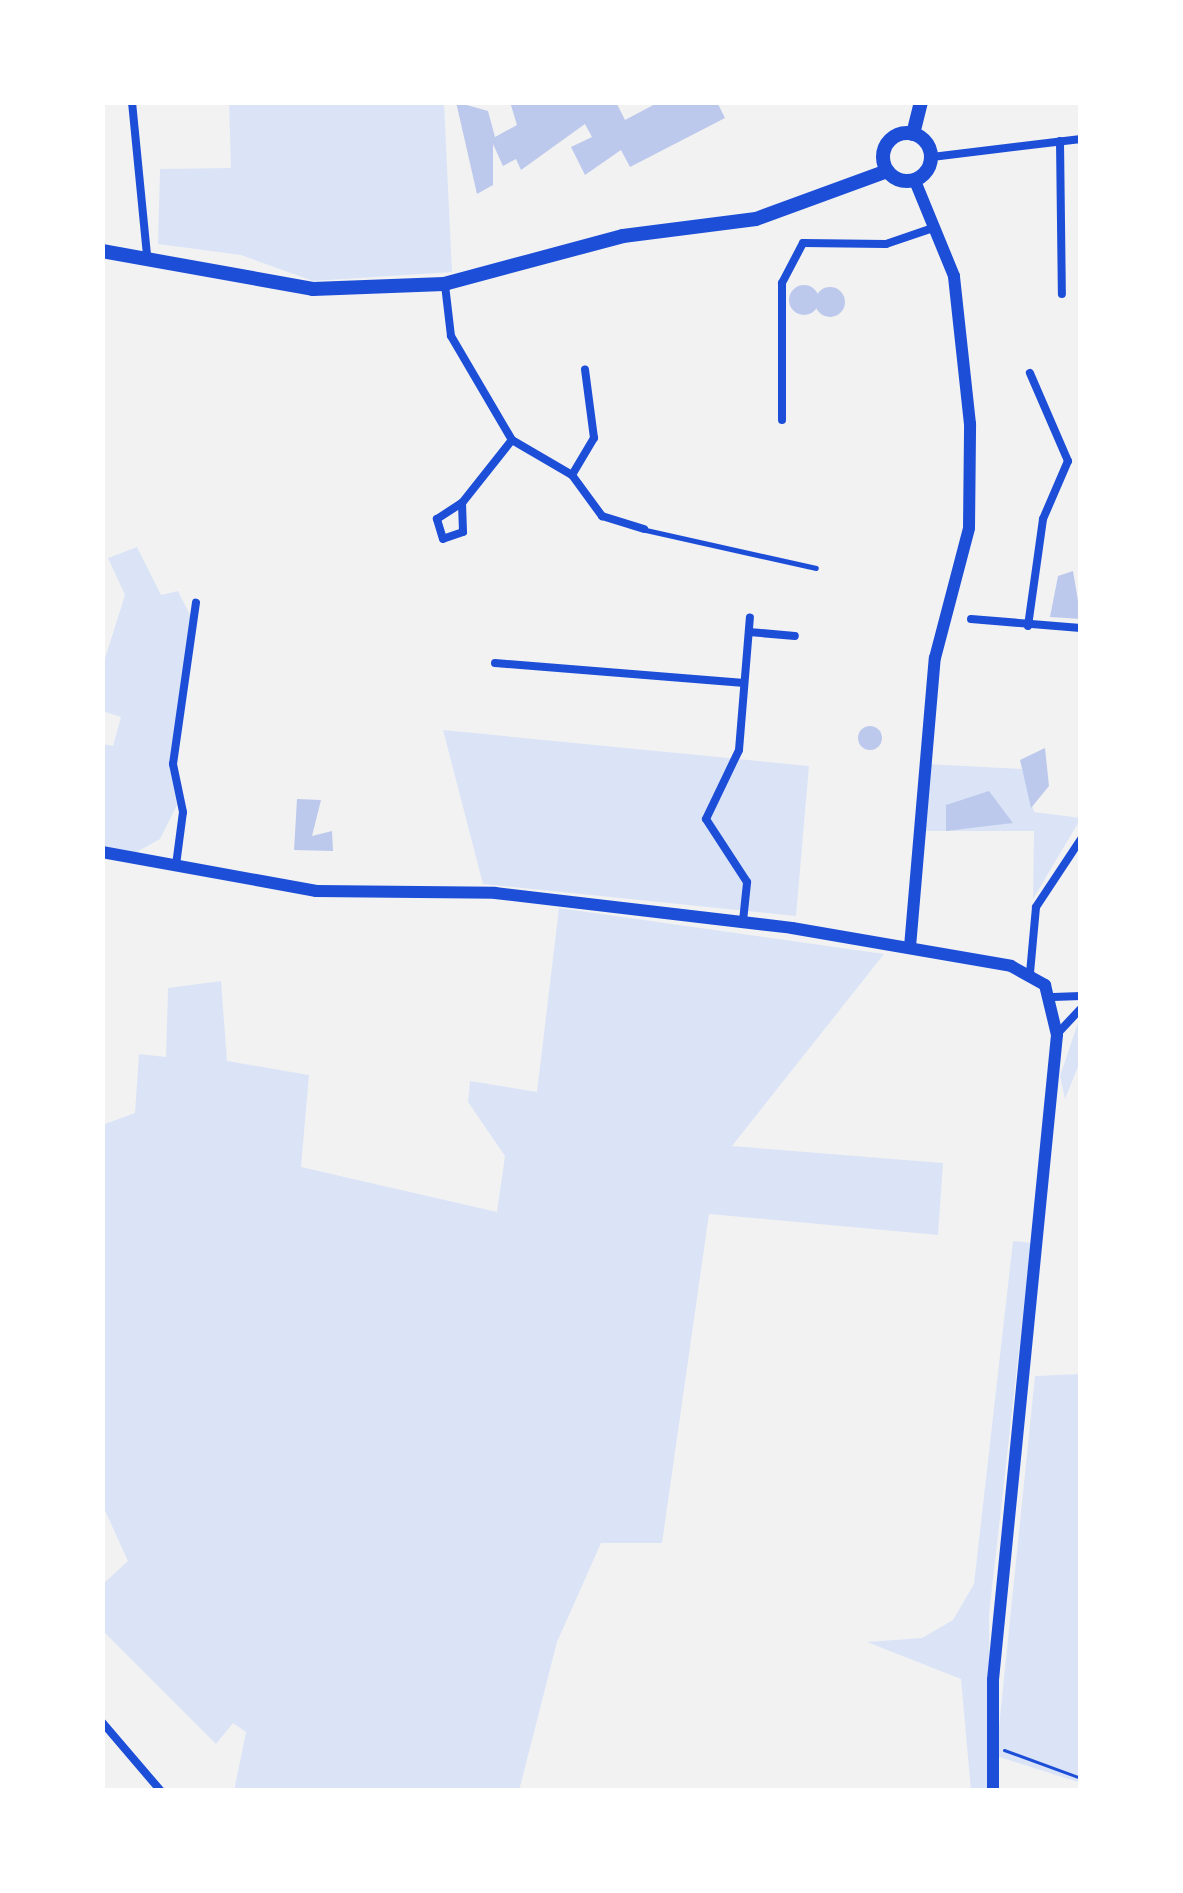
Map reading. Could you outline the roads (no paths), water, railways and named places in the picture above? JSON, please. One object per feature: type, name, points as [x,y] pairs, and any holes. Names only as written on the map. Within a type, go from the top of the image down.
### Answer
[{"type":"highway","points":[[913,134],[921,102]]},
{"type":"highway","points":[[102,251],[147,255],[313,289],[445,284],[623,236],[757,220],[887,170],[915,181],[932,157],[913,134]]},
{"type":"highway","points":[[887,170],[890,140],[913,134]]},
{"type":"main road","points":[[910,947],[935,658],[969,528],[962,327],[934,227],[915,181]]},
{"type":"main road","points":[[102,852],[334,893],[495,893],[910,947],[1030,973],[1053,997],[1057,1035],[992,1745],[993,1791]]},
{"type":"street","points":[[132,102],[147,255]]},
{"type":"street","points":[[932,157],[1081,140]]},
{"type":"street","points":[[1060,141],[1062,294]]},
{"type":"street","points":[[782,420],[782,283],[803,243],[886,244],[934,227]]},
{"type":"street","points":[[445,284],[451,336],[512,440],[572,475],[602,516],[644,529]]},
{"type":"street","points":[[572,475],[594,438],[585,370]]},
{"type":"street","points":[[1028,626],[1043,519],[1068,461],[1030,373]]},
{"type":"street","points":[[462,502],[463,532],[443,538],[437,519],[462,502],[512,440]]},
{"type":"street","points":[[176,866],[183,812],[172,764],[196,603]]},
{"type":"street","points":[[743,923],[747,882],[706,818],[739,750],[750,617]]},
{"type":"street","points":[[971,619],[1081,628]]},
{"type":"street","points":[[749,632],[795,636]]},
{"type":"street","points":[[495,663],[742,683]]},
{"type":"street","points":[[1030,973],[1036,907],[1081,839]]},
{"type":"street","points":[[1053,997],[1081,996]]},
{"type":"street","points":[[1057,1035],[1081,1007]]},
{"type":"street","points":[[102,1721],[161,1791]]},
{"type":"lane","points":[[644,529],[815,568]]}]
